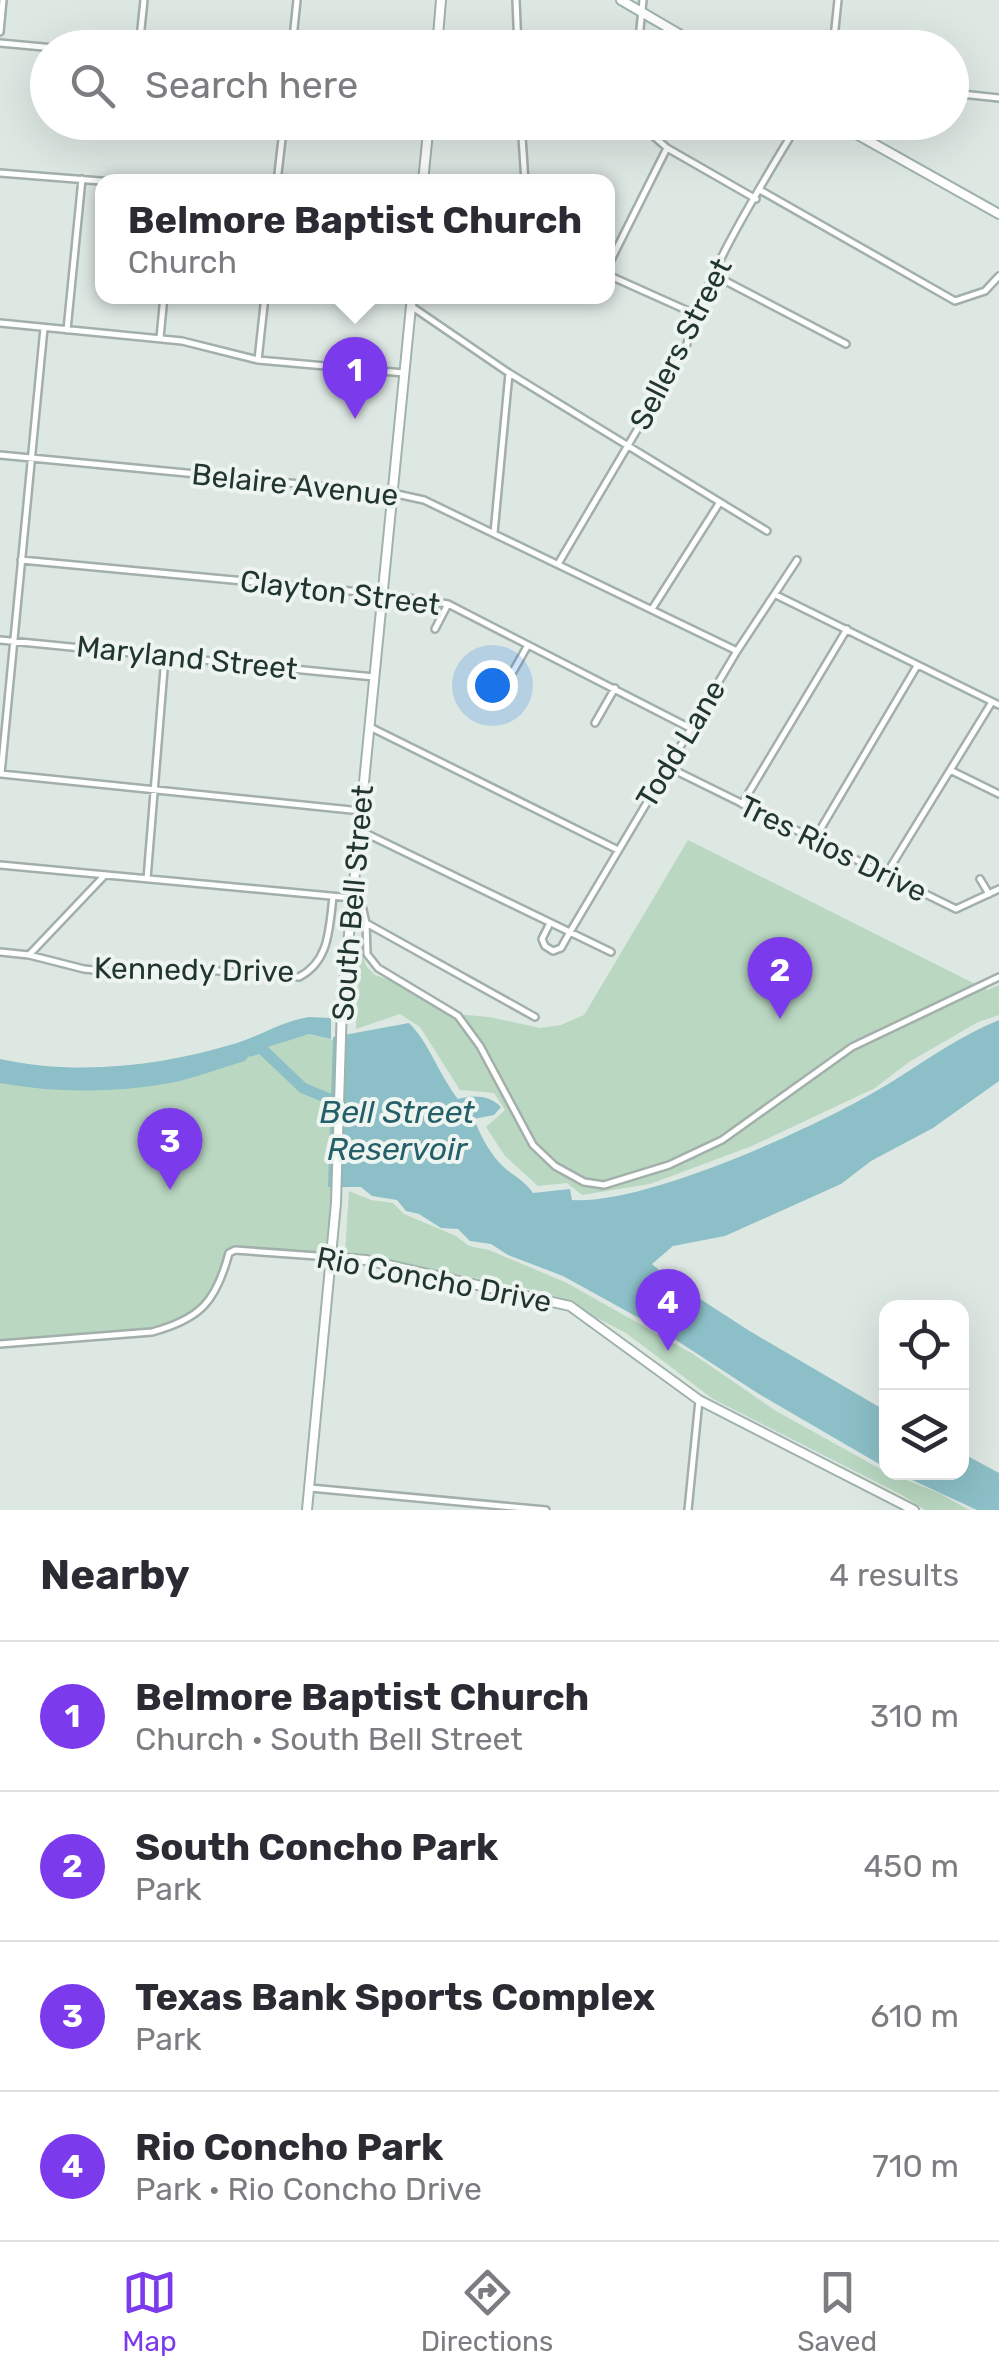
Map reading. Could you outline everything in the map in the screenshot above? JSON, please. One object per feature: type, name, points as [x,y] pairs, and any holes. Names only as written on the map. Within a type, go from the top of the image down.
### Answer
[{"type":"main road","points":[[438,30],[442,0]]},
{"type":"main road","points":[[621,0],[672,30]]},
{"type":"main road","points":[[424,174],[427,140]]},
{"type":"main road","points":[[867,140],[999,214]]},
{"type":"main road","name":"South Bell Street","points":[[307,1510],[336,1203],[342,1004],[411,304]]},
{"type":"main road","name":"Rio Concho Drive","points":[[331,1257],[366,1260],[570,1306],[699,1400],[914,1510]]},
{"type":"street","points":[[0,32],[3,0]]},
{"type":"street","points":[[142,30],[144,0]]},
{"type":"street","points":[[294,30],[298,0]]},
{"type":"street","points":[[516,0],[517,30]]},
{"type":"street","points":[[640,30],[643,0]]},
{"type":"street","points":[[835,30],[838,0]]},
{"type":"street","points":[[0,43],[30,46]]},
{"type":"street","points":[[969,95],[999,98]]},
{"type":"street","points":[[278,174],[282,140]]},
{"type":"street","points":[[522,140],[524,174]]},
{"type":"street","points":[[658,140],[756,198]]},
{"type":"street","name":"Sellers Street","points":[[558,564],[686,347],[695,314],[714,275],[788,140]]},
{"type":"street","points":[[615,252],[667,148]]},
{"type":"street","points":[[0,173],[95,180]]},
{"type":"street","points":[[67,330],[82,179]]},
{"type":"street","points":[[759,190],[955,301],[985,291],[999,276]]},
{"type":"street","points":[[714,275],[846,344]]},
{"type":"street","points":[[615,279],[695,314]]},
{"type":"street","points":[[160,338],[163,304]]},
{"type":"street","points":[[258,360],[263,304]]},
{"type":"street","points":[[415,304],[510,373],[767,530]]},
{"type":"street","points":[[0,322],[160,338],[258,360],[404,373]]},
{"type":"street","points":[[44,328],[0,774],[361,811]]},
{"type":"street","points":[[494,532],[510,373]]},
{"type":"street","name":"Belaire Avenue","points":[[0,455],[392,493],[424,500],[737,651]]},
{"type":"street","points":[[652,610],[720,502]]},
{"type":"street","name":"Clayton Street","points":[[21,560],[382,594],[448,604],[690,728]]},
{"type":"street","name":"Todd Lane","points":[[570,932],[690,728],[797,560]]},
{"type":"street","points":[[776,594],[999,706]]},
{"type":"street","points":[[435,629],[448,604]]},
{"type":"street","points":[[742,804],[847,630]]},
{"type":"street","name":"Maryland Street","points":[[0,640],[374,676]]},
{"type":"street","points":[[507,682],[528,645]]},
{"type":"street","points":[[147,878],[165,657]]},
{"type":"street","points":[[814,840],[917,666]]},
{"type":"street","points":[[594,723],[614,688]]},
{"type":"street","points":[[885,876],[992,702]]},
{"type":"street","points":[[369,726],[618,850]]},
{"type":"street","name":"Tres Rios Drive","points":[[668,767],[956,909],[999,890]]},
{"type":"street","points":[[950,770],[999,794]]},
{"type":"street","points":[[359,830],[611,952]]},
{"type":"street","points":[[0,865],[361,900],[366,954],[378,968],[458,1016],[480,1046],[533,1145],[556,1166],[584,1182],[604,1185],[669,1164],[722,1140],[852,1047],[999,977]]},
{"type":"street","points":[[29,955],[105,874]]},
{"type":"street","points":[[980,880],[989,894]]},
{"type":"street","name":"Kennedy Drive","points":[[0,952],[29,955],[84,970],[204,970],[300,977],[320,961],[328,940],[333,897]]},
{"type":"street","points":[[550,922],[542,939],[544,946],[560,948],[570,932]]},
{"type":"street","points":[[366,923],[535,1017]]},
{"type":"street","name":"Rio Concho Drive","points":[[0,1344],[152,1332],[174,1326],[194,1316],[211,1300],[228,1253],[235,1250],[331,1257]]},
{"type":"street","points":[[688,1510],[699,1400]]},
{"type":"street","points":[[309,1488],[546,1510]]},
{"type":"street","points":[[432,1500],[432,1510]]},
{"type":"green space","points":[[688,840],[987,990],[999,985],[999,1015],[978,1022],[909,1062],[875,1088],[752,1146],[650,1184],[582,1195],[567,1183],[538,1186],[505,1156],[486,1127],[505,1110],[494,1093],[460,1090],[420,1027],[400,1014],[356,1029],[359,942],[366,966],[375,975],[393,981],[444,1013],[540,1028],[561,1025],[584,1015]]},
{"type":"green space","points":[[309,1034],[350,1044],[344,1177],[331,1257],[248,1249],[229,1253],[208,1303],[168,1326],[110,1337],[0,1344],[0,1076],[44,1086]]},
{"type":"green space","points":[[349,1191],[393,1203],[404,1214],[456,1236],[469,1246],[489,1250],[567,1283],[693,1354],[776,1411],[879,1468],[879,1480],[906,1480],[969,1510],[925,1510],[713,1399],[626,1333],[548,1293],[345,1251]]},
{"type":"water","points":[[309,1017],[331,1018],[331,1039],[309,1034],[252,1052],[245,1061],[170,1083],[85,1090],[0,1083],[0,1059],[59,1067],[149,1063],[237,1043]]},
{"type":"water","name":"Bell Street Reservoir","points":[[999,1020],[999,1081],[933,1128],[871,1161],[841,1184],[725,1236],[673,1246],[652,1264],[748,1330],[879,1407],[879,1464],[759,1394],[659,1329],[563,1276],[508,1255],[491,1244],[470,1241],[458,1229],[441,1228],[406,1211],[397,1200],[372,1196],[361,1187],[328,1187],[333,1037],[409,1023],[458,1099],[481,1097],[501,1107],[494,1115],[474,1119],[502,1165],[533,1193],[570,1189],[572,1200],[645,1189],[736,1158],[826,1118]]},
{"type":"water","points":[[969,1457],[999,1473],[999,1510],[977,1510],[912,1480],[969,1480]]},
{"type":"waterway","name":"Bell Street Reservoir","points":[[250,1051],[261,1048],[303,1088],[342,1104]]},
{"type":"place","name":"Belmore Baptist Church","points":[[355,419]]},
{"type":"place","name":"South Concho Park","points":[[780,1019]]},
{"type":"place","name":"Texas Bank Sports Complex","points":[[170,1190]]},
{"type":"place","name":"Rio Concho Park","points":[[668,1351]]}]
